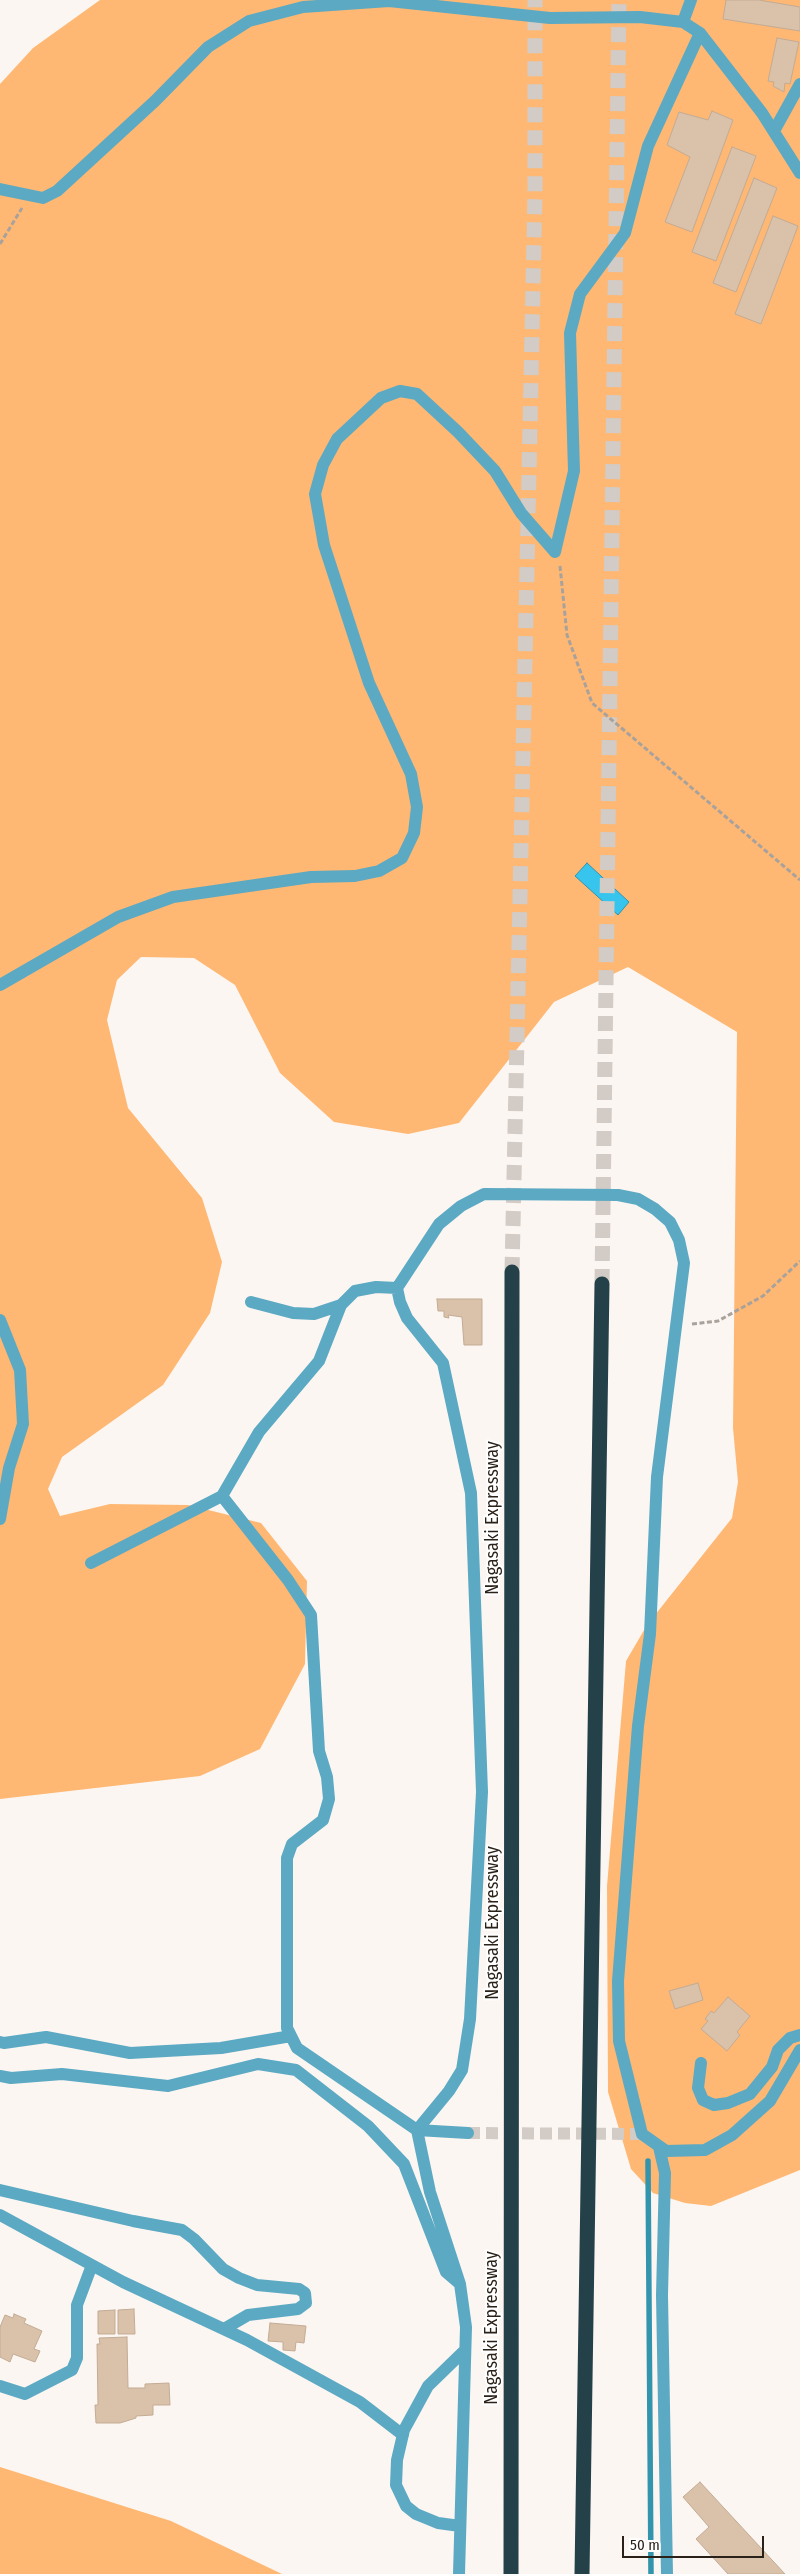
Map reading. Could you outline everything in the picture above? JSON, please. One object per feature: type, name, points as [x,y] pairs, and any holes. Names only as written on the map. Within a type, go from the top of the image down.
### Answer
[{"type":"highway","name":"Nagasaki Expressway","points":[[511,2574],[512,1272]]},
{"type":"highway","points":[[582,2574],[602,1284]]},
{"type":"street","points":[[683,22],[691,0]]},
{"type":"street","points":[[0,189],[29,197],[43,198],[57,191],[155,101],[208,47],[249,21],[303,7],[389,1],[550,18],[640,17],[683,22],[700,33],[762,113],[800,173]]},
{"type":"street","points":[[555,552],[574,471],[570,333],[580,294],[624,233],[648,146],[700,33]]},
{"type":"street","points":[[774,132],[800,84]]},
{"type":"street","points":[[784,147],[800,151]]},
{"type":"street","points":[[0,985],[118,917],[173,897],[311,877],[355,876],[379,871],[402,858],[414,833],[417,807],[411,774],[369,682],[324,545],[315,494],[323,464],[337,439],[381,398],[400,391],[418,394],[495,471],[521,512],[555,552]]},
{"type":"street","points":[[417,2130],[449,2091],[462,2070],[470,2019],[482,1792],[471,1493],[443,1363],[407,1318],[400,1302],[398,1288],[440,1224],[461,1206],[484,1194],[618,1195],[638,1199],[670,1222],[684,1263],[657,1477],[650,1634],[638,1726],[618,1981],[619,2041],[642,2134],[666,2152],[705,2150],[732,2135],[770,2101],[800,2050]]},
{"type":"street","points":[[91,1563],[222,1496],[259,1432],[319,1361],[341,1305],[355,1291],[376,1287],[398,1288]]},
{"type":"street","points":[[251,1302],[293,1313],[314,1314],[341,1305]]},
{"type":"street","points":[[0,1320],[20,1370],[23,1424],[10,1468],[0,1519]]},
{"type":"street","points":[[222,1496],[288,1580],[311,1615],[319,1751],[327,1777],[329,1799],[323,1820],[292,1844],[287,1858],[287,2028],[297,2048],[417,2130],[468,2133]]},
{"type":"street","points":[[701,2063],[698,2088],[703,2100],[714,2104],[728,2103],[750,2094],[772,2067],[778,2050],[790,2038],[800,2035]]},
{"type":"street","points":[[0,2042],[46,2037],[130,2053],[221,2048],[291,2036]]},
{"type":"street","points":[[0,2076],[11,2078],[62,2074],[168,2086],[258,2064],[296,2070],[368,2126],[404,2164],[446,2272],[460,2284]]},
{"type":"street","points":[[417,2130],[430,2192],[460,2284],[466,2327],[463,2352],[459,2574]]},
{"type":"street","points":[[659,2147],[665,2173],[662,2294],[667,2574]]},
{"type":"street","points":[[0,2190],[182,2230],[194,2239],[223,2269],[239,2278],[257,2285],[299,2289],[305,2293],[306,2303],[298,2309],[248,2315],[224,2329]]},
{"type":"street","points":[[0,2215],[92,2265],[224,2329],[360,2402],[403,2435]]},
{"type":"street","points":[[0,2386],[25,2394],[72,2370],[77,2358],[77,2305],[92,2265]]},
{"type":"street","points":[[460,2526],[438,2523],[416,2514],[406,2506],[396,2485],[397,2460],[403,2435],[428,2386],[463,2352]]},
{"type":"path","points":[[0,244],[29,197]]},
{"type":"path","points":[[555,552],[562,574],[567,635],[592,703],[800,880]]},
{"type":"path","points":[[676,1326],[718,1321],[764,1296],[800,1260]]},
{"type":"shaded area","points":[[100,0],[800,0],[800,2170],[711,2206],[685,2203],[653,2193],[631,2169],[608,2092],[607,1886],[626,1661],[647,1625],[732,1518],[738,1482],[733,1428],[737,1032],[628,967],[554,1002],[459,1123],[408,1134],[334,1122],[280,1073],[235,985],[194,958],[141,957],[117,980],[107,1020],[128,1108],[202,1198],[222,1262],[210,1313],[163,1385],[62,1457],[48,1489],[60,1516],[110,1504],[188,1505],[261,1523],[307,1581],[305,1664],[260,1749],[200,1776],[0,1799],[0,84],[33,48]]},
{"type":"shaded area","points":[[0,2467],[171,2521],[282,2574],[0,2574]]},
{"type":"water","points":[[587,863],[629,902],[618,915],[575,876]]},
{"type":"building","points":[[726,0],[759,0],[800,7],[800,31],[723,19]]},
{"type":"building","points":[[777,38],[799,42],[790,84],[785,83],[784,92],[773,86],[774,82],[768,81]]},
{"type":"building","points":[[712,111],[733,120],[692,232],[665,222],[690,157],[667,145],[679,112],[708,120]]},
{"type":"building","points":[[732,147],[756,156],[716,261],[692,252]]},
{"type":"building","points":[[754,178],[777,188],[736,292],[713,283]]},
{"type":"building","points":[[773,216],[798,226],[761,324],[735,314]]},
{"type":"building","points":[[437,1299],[482,1299],[482,1345],[464,1345],[462,1317],[448,1315],[449,1318],[444,1317],[444,1311],[438,1311]]},
{"type":"building","points":[[698,1983],[703,2000],[675,2009],[669,1991]]},
{"type":"building","points":[[728,1997],[750,2016],[737,2032],[740,2035],[727,2051],[701,2029],[708,2021],[705,2019],[711,2011],[714,2013]]},
{"type":"building","points":[[134,2309],[135,2334],[118,2334],[118,2310]]},
{"type":"building","points":[[115,2310],[115,2334],[98,2334],[98,2311]]},
{"type":"building","points":[[14,2314],[26,2319],[24,2323],[42,2331],[34,2349],[40,2351],[35,2362],[13,2354],[10,2362],[0,2357],[0,2327],[5,2315],[13,2318]]},
{"type":"building","points":[[270,2323],[306,2326],[304,2343],[296,2342],[295,2351],[283,2350],[283,2342],[268,2341]]},
{"type":"building","points":[[127,2337],[128,2388],[145,2388],[145,2384],[169,2383],[170,2405],[153,2405],[153,2415],[136,2416],[136,2418],[120,2423],[96,2423],[95,2405],[98,2405],[97,2344],[100,2344],[99,2338]]},
{"type":"building","points":[[700,2482],[785,2574],[728,2574],[696,2539],[709,2527],[683,2497]]},
{"type":"waterway","points":[[648,2161],[651,2574]]},
{"type":"tunnel","points":[[512,1272],[535,192],[535,0]]},
{"type":"tunnel","points":[[602,1284],[619,0]]},
{"type":"tunnel","points":[[468,2133],[642,2134]]}]
